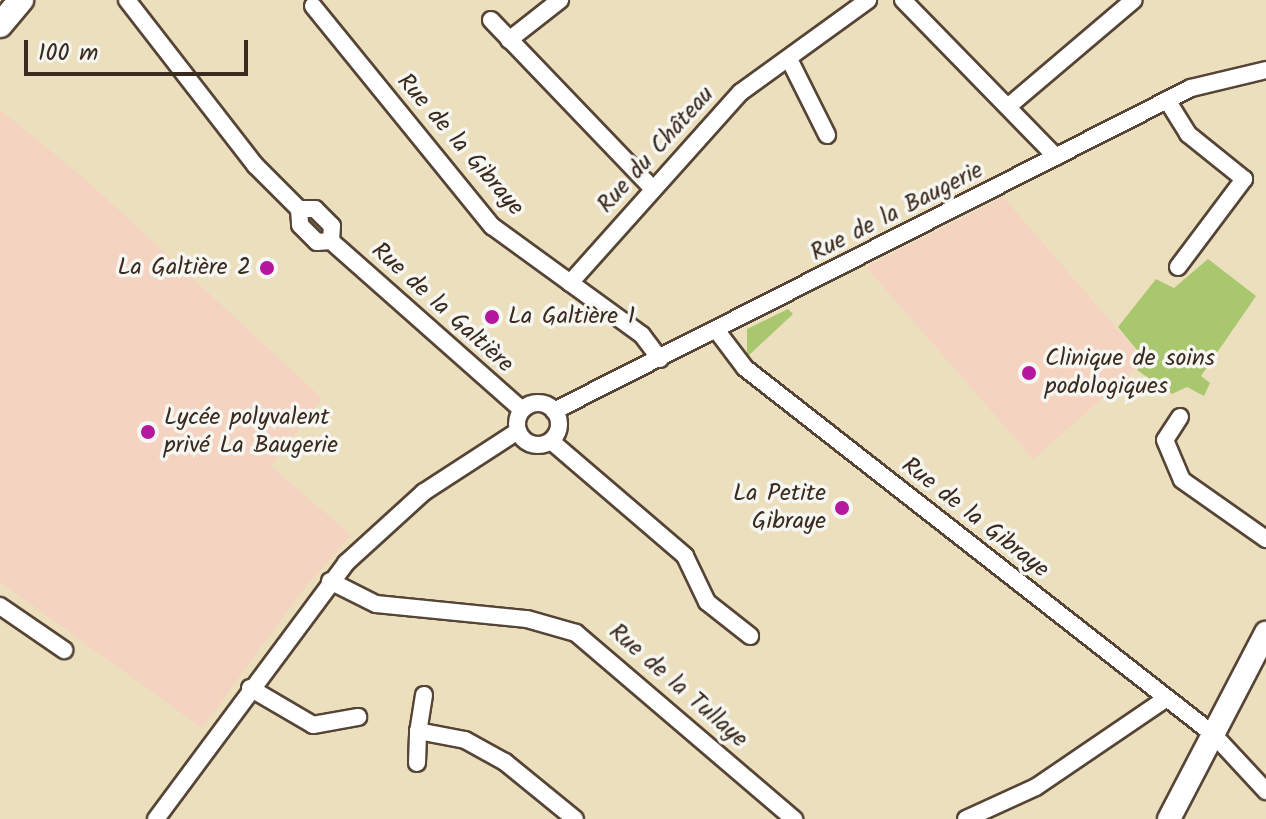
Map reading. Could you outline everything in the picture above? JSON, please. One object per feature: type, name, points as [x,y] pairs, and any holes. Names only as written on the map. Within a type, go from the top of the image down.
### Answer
[{"type":"main road","points":[[0,25],[21,0]]},
{"type":"street","name":"Rue de la Galtière","points":[[127,0],[255,165],[299,209],[315,209],[332,226],[331,241],[522,410]]},
{"type":"street","points":[[509,40],[560,0]]},
{"type":"street","name":"Rue du Château","points":[[570,283],[741,92],[868,0]]},
{"type":"street","points":[[903,0],[1010,105],[1056,157]]},
{"type":"street","points":[[1010,105],[1134,0]]},
{"type":"street","name":"Rue de la Gibraye","points":[[313,6],[492,226],[642,335],[660,359]]},
{"type":"street","points":[[491,20],[652,188]]},
{"type":"street","points":[[789,59],[827,135]]},
{"type":"street","name":"Rue de la Baugerie","points":[[554,411],[717,331],[1167,100],[1221,78],[1266,70]]},
{"type":"street","points":[[1167,100],[1180,125],[1244,179],[1178,267]]},
{"type":"street","name":"Rue de la Gibraye","points":[[717,331],[745,368],[1213,734],[1266,791]]},
{"type":"street","points":[[156,819],[330,581],[424,492],[518,431],[522,410],[538,403],[554,411],[558,427],[551,441]]},
{"type":"street","points":[[1180,417],[1165,440],[1182,480],[1266,539]]},
{"type":"street","points":[[518,431],[533,445],[551,441]]},
{"type":"street","points":[[551,441],[685,556],[707,602],[750,636]]},
{"type":"street","name":"Rue de la Tullaye","points":[[330,581],[376,604],[527,619],[576,633],[794,819]]},
{"type":"street","points":[[0,606],[64,650]]},
{"type":"street","points":[[1169,819],[1213,734],[1260,657],[1266,633]]},
{"type":"street","points":[[250,688],[313,725],[358,717]]},
{"type":"street","points":[[417,763],[424,695]]},
{"type":"street","points":[[966,819],[1036,787],[1167,698]]},
{"type":"street","points":[[418,731],[465,740],[505,762],[575,819]]},
{"type":"shaded area","name":"Lycée polyvalent privé La Baugerie","points":[[0,110],[84,178],[322,398],[271,466],[351,535],[303,590],[202,728],[0,582]]},
{"type":"shaded area","points":[[1003,197],[1145,361],[1033,459],[866,267]]},
{"type":"green space","points":[[1208,259],[1256,296],[1201,376],[1210,383],[1204,396],[1187,387],[1172,394],[1137,370],[1146,361],[1118,327],[1156,279],[1174,288]]},
{"type":"green space","points":[[788,309],[793,314],[747,357],[747,329]]},
{"type":"place","name":"La Galtière 2","points":[[267,268]]},
{"type":"place","name":"La Galtière 1","points":[[492,317]]},
{"type":"place","name":"Clinique de soins podologiques","points":[[1029,373]]},
{"type":"place","name":"Lycée polyvalent privé La Baugerie","points":[[148,432]]},
{"type":"place","name":"La Petite Gibraye","points":[[842,508]]}]
